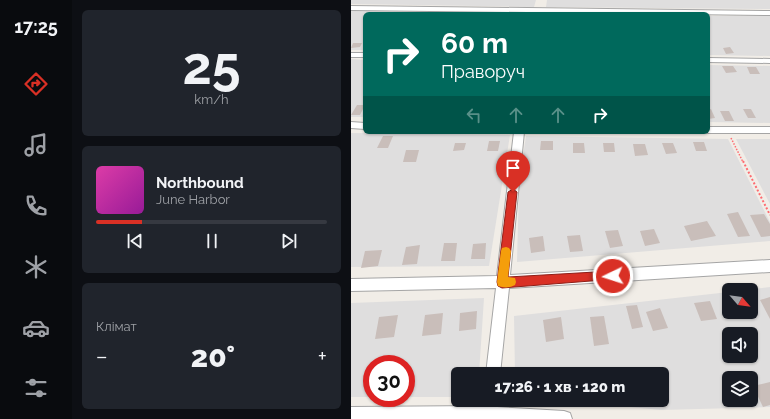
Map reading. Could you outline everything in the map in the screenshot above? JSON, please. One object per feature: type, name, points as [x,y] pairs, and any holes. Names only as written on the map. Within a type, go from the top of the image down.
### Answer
[{"type":"street","points":[[351,8],[693,12]]},
{"type":"street","points":[[710,12],[770,13]]},
{"type":"street","points":[[351,55],[363,55]]},
{"type":"street","points":[[710,60],[770,61]]},
{"type":"street","points":[[351,126],[363,126]]},
{"type":"street","points":[[710,130],[770,130]]},
{"type":"street","points":[[494,367],[519,134]]},
{"type":"street","points":[[351,285],[502,282],[770,266]]},
{"type":"street","points":[[351,415],[490,407],[563,419]]},
{"type":"path","points":[[727,130],[770,215]]},
{"type":"shaded area","points":[[351,0],[536,0],[534,7],[351,4]]},
{"type":"shaded area","points":[[547,0],[770,0],[770,9],[546,7]]},
{"type":"shaded area","points":[[351,11],[408,12],[363,12],[363,50],[351,50]]},
{"type":"shaded area","points":[[710,16],[770,16],[770,56],[710,55]]},
{"type":"shaded area","points":[[351,59],[363,60],[363,117],[351,117]]},
{"type":"shaded area","points":[[710,65],[770,66],[770,123],[710,122]]},
{"type":"shaded area","points":[[351,133],[510,135],[489,266],[351,267]]},
{"type":"shaded area","points":[[526,136],[728,139],[770,222],[770,241],[517,262],[519,183]]},
{"type":"shaded area","points":[[736,139],[770,139],[770,204]]},
{"type":"shaded area","points":[[770,287],[770,407],[661,410],[630,407],[669,407],[669,367],[515,367],[514,316],[722,293],[722,319],[758,319],[758,288]]},
{"type":"shaded area","points":[[484,298],[479,367],[451,367],[451,397],[415,397],[415,355],[363,355],[363,397],[351,397],[351,303]]},
{"type":"building","points":[[353,43],[362,43],[360,47],[351,48]]},
{"type":"building","points":[[730,47],[734,53],[726,54],[723,48]]},
{"type":"building","points":[[722,66],[733,66],[737,72],[726,73]]},
{"type":"building","points":[[747,67],[756,67],[760,74],[750,74]]},
{"type":"building","points":[[357,105],[363,105],[360,115],[351,115]]},
{"type":"building","points":[[711,109],[715,118],[710,119]]},
{"type":"building","points":[[743,109],[751,109],[756,118],[748,118]]},
{"type":"building","points":[[720,111],[729,111],[734,121],[725,121]]},
{"type":"building","points":[[383,136],[393,136],[388,148],[377,148]]},
{"type":"building","points":[[489,141],[500,141],[498,151],[487,151]]},
{"type":"building","points":[[541,141],[553,141],[553,150],[540,150]]},
{"type":"building","points":[[693,142],[704,142],[707,151],[696,151]]},
{"type":"building","points":[[455,143],[466,143],[464,150],[453,151]]},
{"type":"building","points":[[573,143],[584,143],[585,153],[573,153]]},
{"type":"building","points":[[603,143],[614,143],[615,152],[604,152]]},
{"type":"building","points":[[662,143],[673,143],[677,153],[666,154]]},
{"type":"building","points":[[633,144],[645,144],[648,155],[635,156]]},
{"type":"building","points":[[406,150],[419,150],[416,162],[403,162]]},
{"type":"building","points":[[738,212],[750,236],[738,237],[727,214]]},
{"type":"building","points":[[764,214],[770,224],[770,236],[761,237],[750,215]]},
{"type":"building","points":[[707,221],[716,236],[691,241],[684,226]]},
{"type":"building","points":[[654,229],[660,243],[645,246],[640,231]]},
{"type":"building","points":[[618,230],[623,246],[610,248],[605,231]]},
{"type":"building","points":[[580,235],[583,251],[570,252],[567,236]]},
{"type":"building","points":[[543,236],[545,251],[531,253],[529,238]]},
{"type":"building","points":[[444,243],[457,243],[455,261],[441,261]]},
{"type":"building","points":[[486,243],[485,259],[471,259],[473,244]]},
{"type":"building","points":[[420,245],[417,264],[402,265],[406,247]]},
{"type":"building","points":[[382,250],[378,266],[361,268],[365,251]]},
{"type":"building","points":[[770,297],[770,319],[760,300]]},
{"type":"building","points":[[710,301],[717,319],[701,321],[694,303]]},
{"type":"building","points":[[637,305],[643,327],[632,329],[626,306]]},
{"type":"building","points":[[660,308],[668,328],[653,331],[646,312]]},
{"type":"building","points":[[477,311],[476,329],[459,331],[460,313]]},
{"type":"building","points":[[443,313],[441,334],[422,336],[425,315]]},
{"type":"building","points":[[398,315],[394,337],[375,339],[379,317]]},
{"type":"building","points":[[604,316],[609,344],[594,346],[590,317]]},
{"type":"building","points":[[561,317],[564,339],[546,342],[543,320]]},
{"type":"building","points":[[770,382],[770,405],[763,407],[758,396],[758,385]]},
{"type":"slow traffic","points":[[506,251],[502,282],[511,282]]},
{"type":"route","points":[[513,192],[502,282],[613,276]]}]
